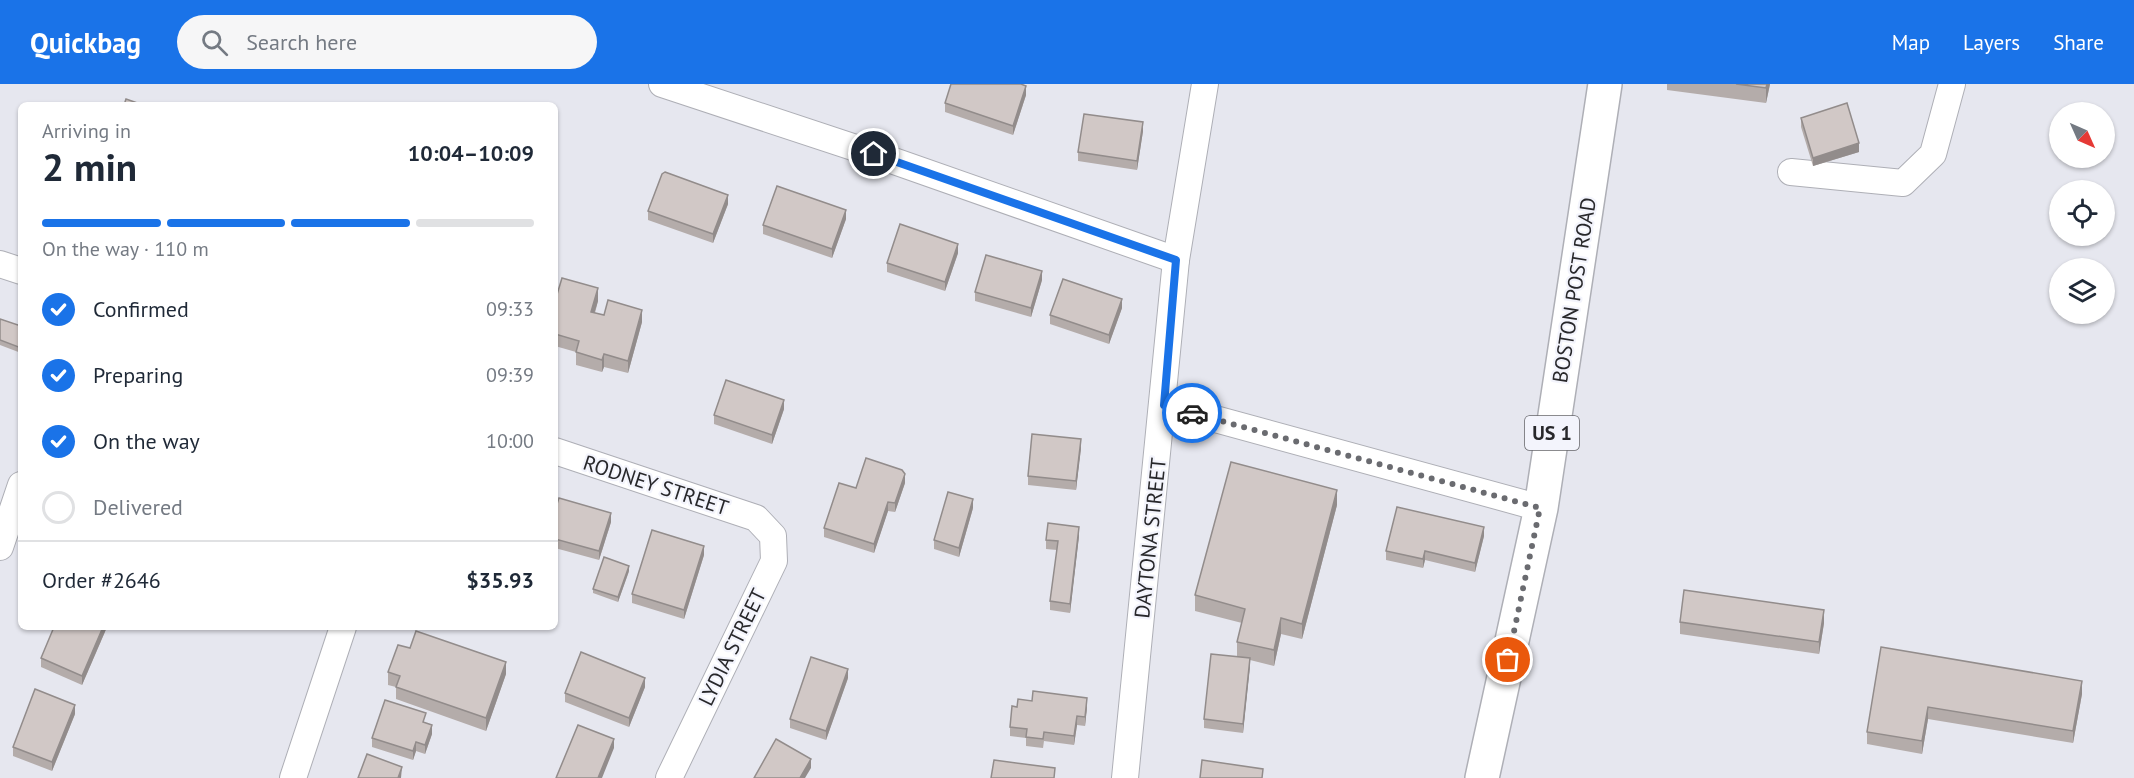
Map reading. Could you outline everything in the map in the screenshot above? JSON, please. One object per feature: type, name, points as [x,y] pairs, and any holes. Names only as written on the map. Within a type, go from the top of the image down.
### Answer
[{"type":"main road","name":"BOSTON POST ROAD","points":[[1482,778],[1540,508],[1605,84]]},
{"type":"street","points":[[662,84],[874,154],[1176,260]]},
{"type":"street","name":"DAYTONA STREET","points":[[1125,778],[1164,405],[1176,260],[1205,84]]},
{"type":"street","points":[[1791,172],[1903,183],[1933,154],[1952,84]]},
{"type":"street","points":[[0,264],[18,270]]},
{"type":"street","points":[[1164,405],[1540,508]]},
{"type":"street","name":"RODNEY STREET","points":[[558,453],[756,518]]},
{"type":"street","points":[[0,547],[18,494]]},
{"type":"street","name":"LYDIA STREET","points":[[669,778],[774,561],[772,536],[756,518]]},
{"type":"street","points":[[293,778],[342,630]]},
{"type":"building","points":[[951,84],[1021,84],[1026,86],[1013,126],[945,103]]},
{"type":"building","points":[[1736,84],[1767,84],[1766,88]]},
{"type":"building","points":[[1847,103],[1859,143],[1813,158],[1801,118]]},
{"type":"building","points":[[1084,114],[1143,122],[1137,161],[1078,152]]},
{"type":"building","points":[[665,172],[728,195],[713,234],[648,211],[662,174]]},
{"type":"building","points":[[777,186],[846,210],[832,249],[763,225]]},
{"type":"building","points":[[900,224],[958,244],[945,282],[887,263]]},
{"type":"building","points":[[986,255],[1042,271],[1031,308],[975,292]]},
{"type":"building","points":[[562,278],[598,288],[591,312],[604,315],[608,300],[642,310],[628,361],[604,354],[602,360],[576,352],[579,341],[558,335],[558,291]]},
{"type":"building","points":[[1063,279],[1122,299],[1109,335],[1050,315]]},
{"type":"building","points":[[0,319],[18,325],[18,347],[0,340]]},
{"type":"building","points":[[726,380],[784,400],[772,435],[714,415]]},
{"type":"building","points":[[1032,434],[1081,439],[1076,481],[1028,476]]},
{"type":"building","points":[[866,458],[902,470],[905,474],[895,503],[888,502],[874,544],[824,528],[839,483],[856,488]]},
{"type":"building","points":[[1231,462],[1337,490],[1302,624],[1281,618],[1274,650],[1237,642],[1245,609],[1195,595]]},
{"type":"building","points":[[948,492],[973,499],[959,548],[934,540]]},
{"type":"building","points":[[559,498],[611,513],[599,551],[558,540]]},
{"type":"building","points":[[1397,507],[1484,527],[1475,563],[1425,551],[1423,559],[1386,551]]},
{"type":"building","points":[[1048,523],[1079,527],[1070,604],[1050,601],[1058,541],[1046,540]]},
{"type":"building","points":[[652,530],[704,546],[684,610],[632,594]]},
{"type":"building","points":[[604,557],[629,566],[618,597],[593,589]]},
{"type":"building","points":[[1684,590],[1824,610],[1819,642],[1680,622]]},
{"type":"building","points":[[53,630],[102,630],[82,676],[41,658]]},
{"type":"building","points":[[416,631],[506,662],[486,718],[396,687],[400,676],[388,672],[398,645],[410,648]]},
{"type":"building","points":[[1881,647],[2082,681],[2073,731],[1928,707],[1922,741],[1867,732]]},
{"type":"building","points":[[581,652],[645,678],[629,718],[565,693]]},
{"type":"building","points":[[1211,654],[1250,658],[1243,724],[1204,719]]},
{"type":"building","points":[[811,657],[848,669],[826,731],[790,719]]},
{"type":"building","points":[[35,689],[75,705],[52,762],[13,747]]},
{"type":"building","points":[[1033,691],[1087,698],[1085,717],[1077,716],[1074,736],[1044,732],[1043,739],[1026,737],[1027,729],[1010,727],[1012,706],[1017,707],[1018,699],[1032,701]]},
{"type":"building","points":[[385,700],[426,713],[423,722],[432,725],[425,745],[416,742],[413,751],[372,738]]},
{"type":"building","points":[[578,725],[614,739],[598,778],[556,778]]},
{"type":"building","points":[[776,739],[811,759],[800,778],[754,778]]},
{"type":"building","points":[[367,754],[402,767],[398,778],[358,778]]},
{"type":"building","points":[[994,760],[1055,768],[1054,778],[991,778]]},
{"type":"building","points":[[1202,760],[1263,769],[1262,778],[1200,778]]},
{"type":"way so far","points":[[1192,413],[1540,508],[1508,660]]},
{"type":"route","points":[[874,154],[1176,260],[1164,405],[1192,413]]}]
